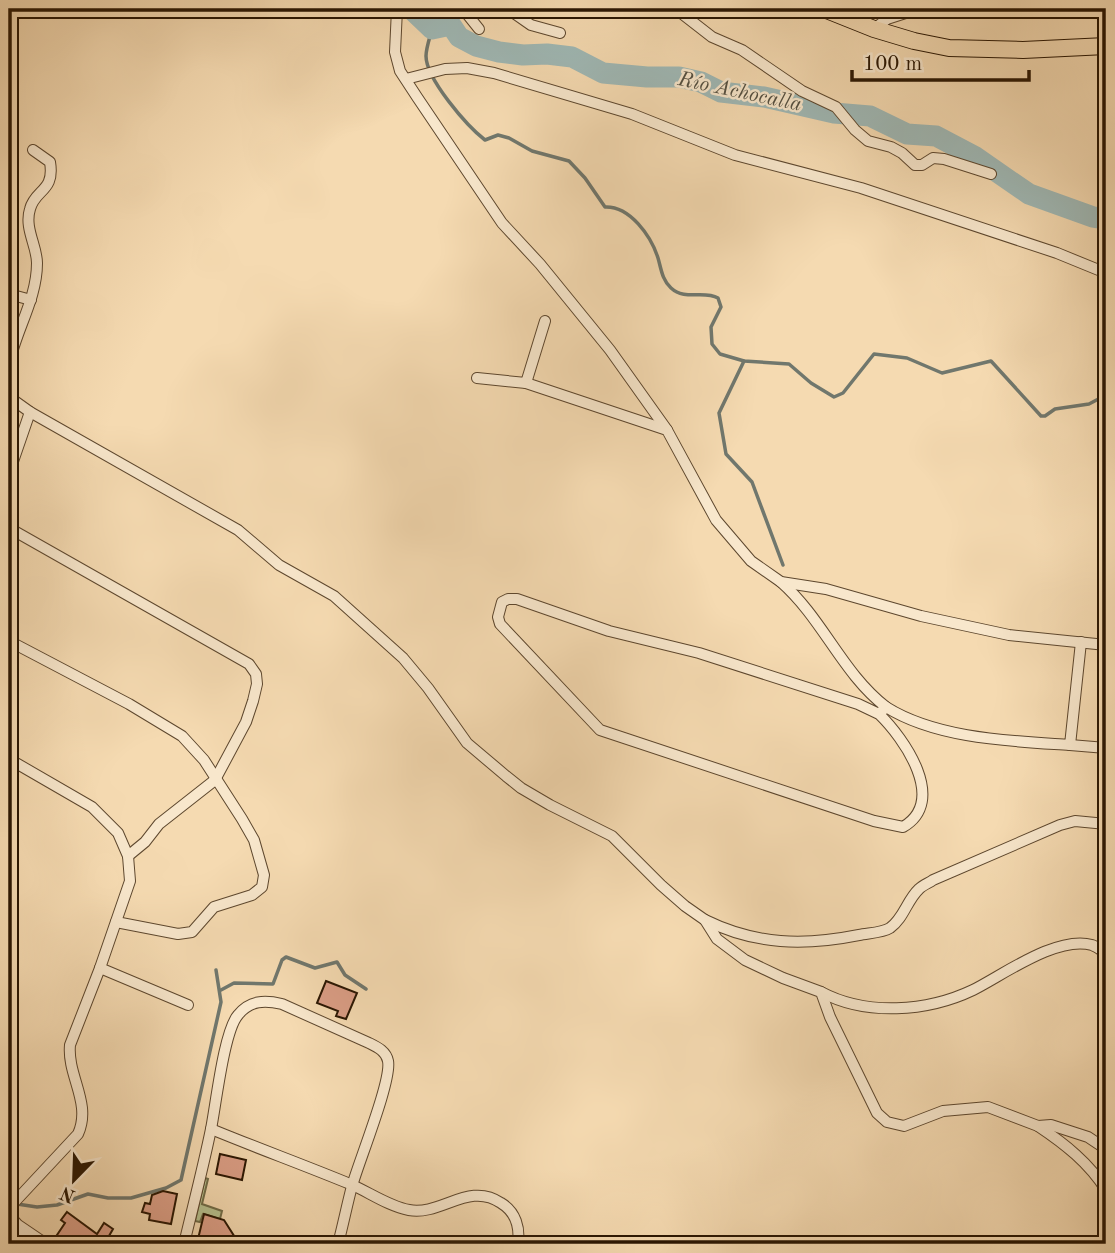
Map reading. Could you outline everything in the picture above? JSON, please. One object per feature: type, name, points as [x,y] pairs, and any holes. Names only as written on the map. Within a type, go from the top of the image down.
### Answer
[{"type":"main road","points":[[824,9],[874,29],[949,48],[1023,50],[1106,46]]},
{"type":"street","points":[[397,9],[395,52],[400,71],[502,223],[540,264],[610,350],[667,430],[716,520],[751,561],[781,582],[806,607],[859,683],[883,710],[910,750],[918,772],[922,797],[913,821],[903,827],[874,821],[600,730],[500,624],[498,609],[502,602],[517,599],[609,631],[699,653],[858,704],[883,710],[899,715],[932,728],[962,734],[1106,748]]},
{"type":"street","points":[[463,9],[479,29]]},
{"type":"street","points":[[508,9],[531,25],[560,33]]},
{"type":"street","points":[[676,9],[712,37],[743,50],[802,91],[836,107],[868,141],[891,147],[915,164],[922,165],[933,158],[944,159],[991,174]]},
{"type":"street","points":[[874,29],[887,19],[918,9]]},
{"type":"street","points":[[406,79],[445,69],[467,68],[494,74],[632,114],[735,155],[860,188],[1045,249],[1106,273]]},
{"type":"street","points":[[9,364],[31,300],[37,261],[29,230],[29,210],[46,189],[52,172],[50,162],[33,150]]},
{"type":"street","points":[[9,294],[31,300]]},
{"type":"street","points":[[526,383],[545,321]]},
{"type":"street","points":[[477,378],[526,383],[667,430]]},
{"type":"street","points":[[9,394],[30,412],[238,530],[279,565],[334,596],[403,658],[428,688],[457,731],[479,754],[521,788],[612,836],[661,885],[705,920],[726,930],[746,936],[826,942],[889,929],[919,889],[933,880],[1060,825],[1075,821],[1106,824]]},
{"type":"street","points":[[9,473],[30,412]]},
{"type":"street","points":[[9,528],[249,664],[256,674],[257,684],[246,722],[215,780],[159,824],[145,842],[128,856]]},
{"type":"street","points":[[781,582],[826,589],[921,616],[996,632],[1106,645]]},
{"type":"street","points":[[9,642],[129,704],[182,736],[204,760],[254,840],[264,875],[262,887],[253,895],[214,906],[192,932],[178,934],[116,922]]},
{"type":"street","points":[[1070,745],[1081,642]]},
{"type":"street","points":[[9,759],[93,807],[118,833],[128,856],[130,881],[70,1045],[69,1058],[83,1105],[84,1122],[78,1134],[9,1208]]},
{"type":"street","points":[[705,920],[717,939],[745,960],[783,978],[858,1006],[930,1005],[970,991],[1044,952],[1073,944],[1092,945],[1106,953]]},
{"type":"street","points":[[100,968],[188,1005]]},
{"type":"street","points":[[821,992],[830,1017],[877,1113],[887,1122],[905,1126],[943,1111],[988,1107],[1038,1126],[1065,1144],[1097,1176],[1106,1190]]},
{"type":"street","points":[[184,1244],[211,1129],[229,1033],[237,1015],[250,1004],[266,1000],[282,1003],[369,1043],[381,1049],[388,1057],[389,1068],[383,1091],[352,1185],[338,1244]]},
{"type":"street","points":[[1038,1126],[1051,1125],[1076,1133],[1106,1149]]},
{"type":"street","points":[[211,1129],[352,1185],[400,1208],[413,1211],[464,1196],[484,1196],[502,1203],[515,1217],[520,1233],[519,1244]]},
{"type":"street","points":[[9,1215],[18,1226],[26,1244]]},
{"type":"street","points":[[18,1226],[46,1244]]},
{"type":"green space","points":[[205,1178],[208,1179],[202,1204],[222,1211],[220,1219],[203,1214],[200,1222],[195,1221]]},
{"type":"building","points":[[326,981],[357,993],[346,1019],[336,1016],[338,1011],[317,1003]]},
{"type":"building","points":[[220,1154],[246,1160],[242,1180],[216,1174]]},
{"type":"building","points":[[163,1191],[177,1194],[171,1224],[149,1220],[150,1214],[142,1212],[145,1203],[150,1204],[152,1195]]},
{"type":"building","points":[[67,1212],[97,1234],[104,1223],[113,1229],[109,1236],[122,1244],[64,1244],[55,1238],[65,1223],[61,1220]]},
{"type":"building","points":[[204,1214],[224,1220],[236,1239],[227,1244],[223,1239],[212,1243],[198,1239]]},
{"type":"waterway","name":"Río Achocalla","points":[[411,9],[432,29],[451,25],[459,37],[476,46],[499,52],[572,57],[603,73],[679,77],[701,82],[721,92],[764,97],[834,113],[870,116],[907,134],[936,136],[974,156],[1029,194],[1093,217],[1106,219]]},
{"type":"waterway","points":[[432,29],[426,53],[428,66],[440,89],[458,113],[485,140],[498,135],[532,151],[569,161],[585,178],[605,207],[623,211],[631,217],[645,232],[664,278],[671,288],[682,294],[718,298],[721,307],[711,327],[712,344],[720,354],[744,361],[789,364],[811,383],[834,397],[843,393],[874,354],[907,358],[942,373],[991,361],[1041,416],[1055,409],[1089,404],[1106,395]]},
{"type":"waterway","points":[[744,361],[719,413],[726,454],[752,482],[783,565]]},
{"type":"waterway","points":[[221,990],[234,983],[273,984],[282,960],[286,957],[315,968],[337,962],[345,975],[366,989]]},
{"type":"waterway","points":[[17,1204],[37,1207],[57,1205],[88,1194],[108,1198],[131,1198],[166,1188],[181,1180],[221,1002],[216,970]]}]
